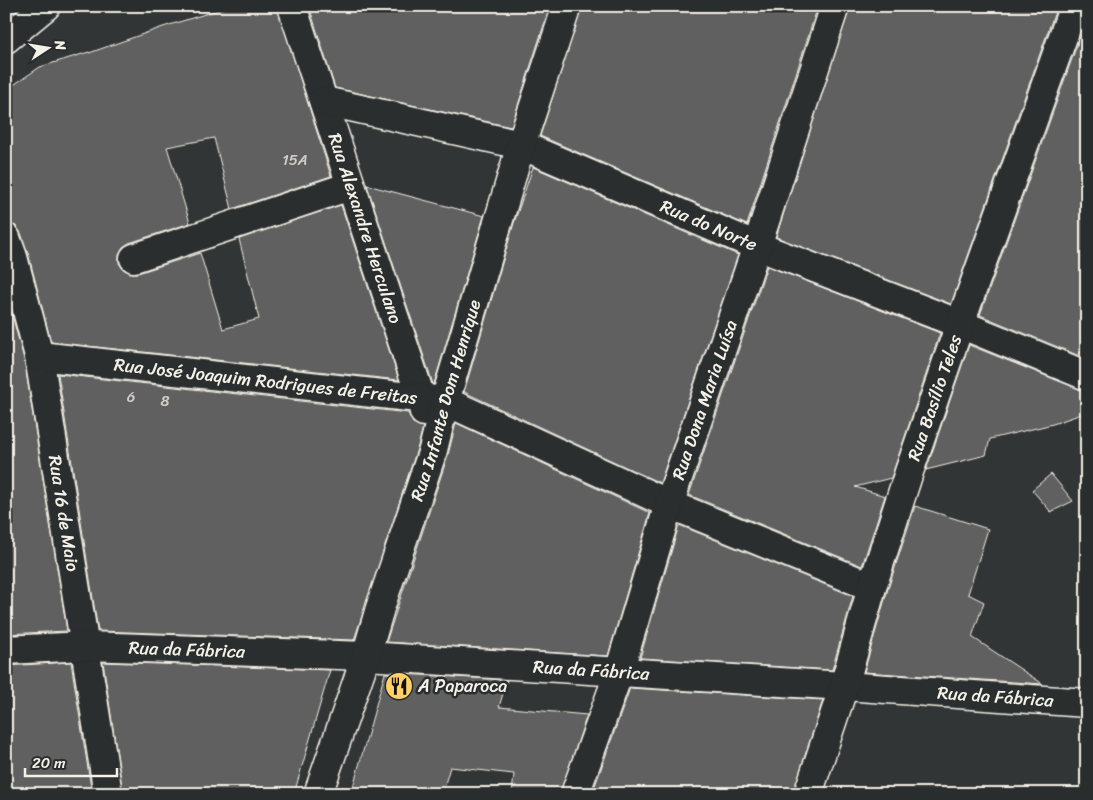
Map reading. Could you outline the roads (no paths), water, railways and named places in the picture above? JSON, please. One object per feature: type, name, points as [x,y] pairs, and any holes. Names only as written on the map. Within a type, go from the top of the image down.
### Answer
[{"type":"street","points":[[6,39],[46,6]]},
{"type":"street","name":"Rua Alexandre Herculano","points":[[292,6],[350,186],[433,400],[432,450]]},
{"type":"street","name":"Rua Infante Dom Henrique","points":[[433,400],[522,145],[566,6]]},
{"type":"street","name":"Rua Dona Maria Luísa","points":[[575,794],[619,672],[669,504],[757,246],[834,6]]},
{"type":"street","name":"Rua Basílio Teles","points":[[808,794],[844,686],[872,587],[960,324],[1074,6]]},
{"type":"street","name":"Rua do Norte","points":[[324,101],[522,145],[757,246],[960,324],[1087,376]]},
{"type":"street","points":[[134,258],[350,186]]},
{"type":"street","name":"Rua 16 de Maio","points":[[6,238],[39,356],[108,794]]},
{"type":"street","name":"Rua José Joaquim Rodrigues de Freitas","points":[[39,356],[433,400],[669,504],[872,587]]},
{"type":"street","name":"Rua Infante Dom Henrique","points":[[318,794],[366,656],[432,450]]},
{"type":"street","name":"Rua da Fábrica","points":[[6,650],[86,646],[366,656],[1087,703]]},
{"type":"place","name":"A Paparoca","points":[[399,686]]}]
